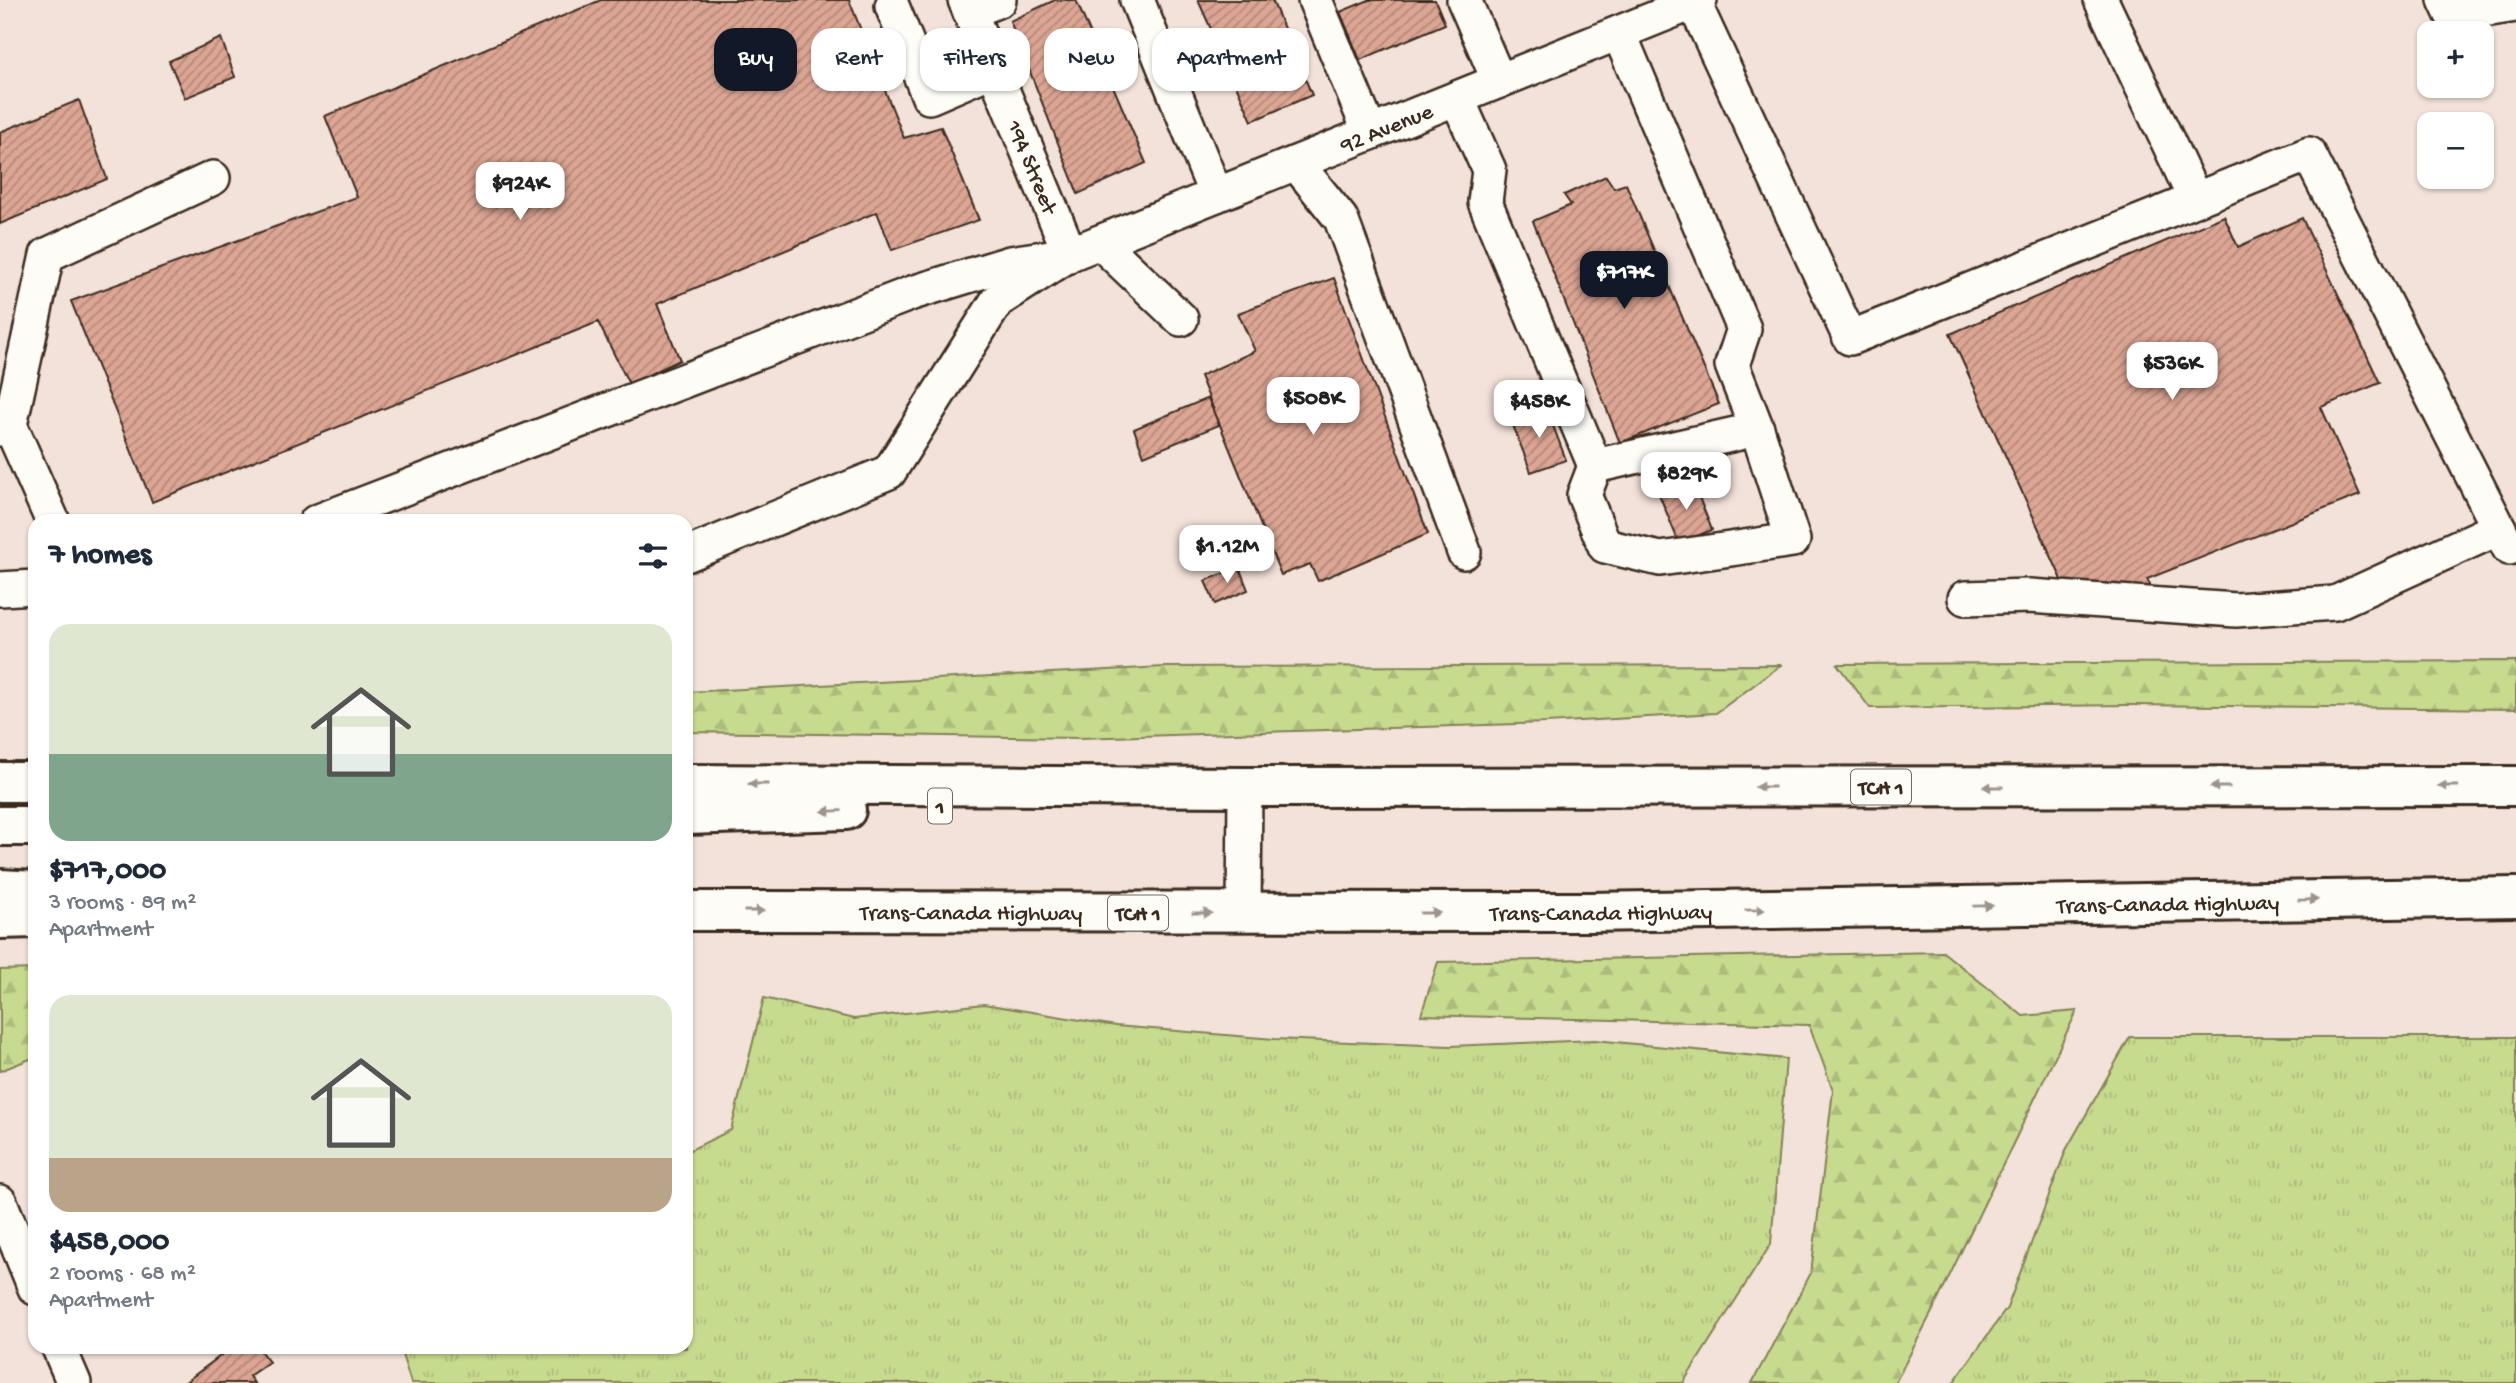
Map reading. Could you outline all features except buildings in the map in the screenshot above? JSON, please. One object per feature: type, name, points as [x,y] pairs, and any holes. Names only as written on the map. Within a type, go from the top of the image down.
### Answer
[{"type":"highway","points":[[0,782],[28,782]]},
{"type":"highway","name":"TCH 1","points":[[693,784],[1245,788],[2516,786]]},
{"type":"highway","name":"1","points":[[693,815],[913,808],[1194,787]]},
{"type":"highway","points":[[0,826],[28,826]]},
{"type":"highway","points":[[0,889],[28,891]]},
{"type":"highway","name":"Trans-Canada Highway","points":[[693,911],[1244,914],[1603,912],[2516,897]]},
{"type":"highway","points":[[0,919],[28,918]]},
{"type":"street","points":[[1137,0],[1216,195]]},
{"type":"street","points":[[1315,0],[1370,133]]},
{"type":"street","points":[[1464,0],[1499,81]]},
{"type":"street","points":[[2101,0],[2195,199]]},
{"type":"street","points":[[2445,0],[2452,15],[2516,5]]},
{"type":"street","points":[[1697,1],[1850,338],[2309,154],[2504,538],[2335,603],[2236,610],[2029,596],[1965,598]]},
{"type":"street","name":"92 Avenue","points":[[1085,248],[1697,1]]},
{"type":"street","name":"194 Street","points":[[978,4],[984,28]]},
{"type":"street","points":[[892,6],[920,75]]},
{"type":"street","points":[[1457,98],[1489,170],[1485,202],[1595,466],[1584,495],[1605,546],[1660,559],[1793,540],[1757,429],[1732,365],[1744,329],[1619,33]]},
{"type":"street","points":[[927,91],[929,97],[943,91]]},
{"type":"street","name":"194 Street","points":[[1005,91],[1085,248]]},
{"type":"street","points":[[1296,163],[1341,219],[1464,552]]},
{"type":"street","points":[[49,514],[5,427],[47,255],[213,178]]},
{"type":"street","points":[[693,552],[889,472],[997,301],[1085,248]]},
{"type":"street","points":[[337,514],[912,293],[1010,263],[1085,248],[1181,319]]},
{"type":"street","points":[[1595,466],[1757,429]]},
{"type":"street","points":[[0,589],[28,587]]},
{"type":"street","points":[[1244,914],[1245,788]]},
{"type":"street","points":[[0,1202],[28,1271]]},
{"type":"street","points":[[62,1354],[74,1383]]},
{"type":"green space","points":[[2516,661],[2516,709],[2128,705],[1870,708],[1837,664]]},
{"type":"green space","points":[[1781,665],[1716,713],[1546,723],[1079,738],[693,732],[693,692],[1164,667]]},
{"type":"green space","points":[[1943,952],[2023,1016],[2077,1011],[1895,1383],[1752,1383],[1811,1273],[1833,1090],[1809,1025],[1421,1015],[1438,962]]},
{"type":"green space","points":[[28,969],[28,1060],[0,1071],[0,970]]},
{"type":"green space","points":[[764,998],[854,1019],[984,1004],[1116,1026],[1274,1039],[1450,1046],[1595,1040],[1786,1059],[1771,1244],[1683,1383],[411,1383],[402,1354],[693,1354],[693,1149],[731,1130]]},
{"type":"green space","points":[[2130,1037],[2516,1037],[2516,1383],[1953,1383],[2007,1308],[2066,1150]]}]
